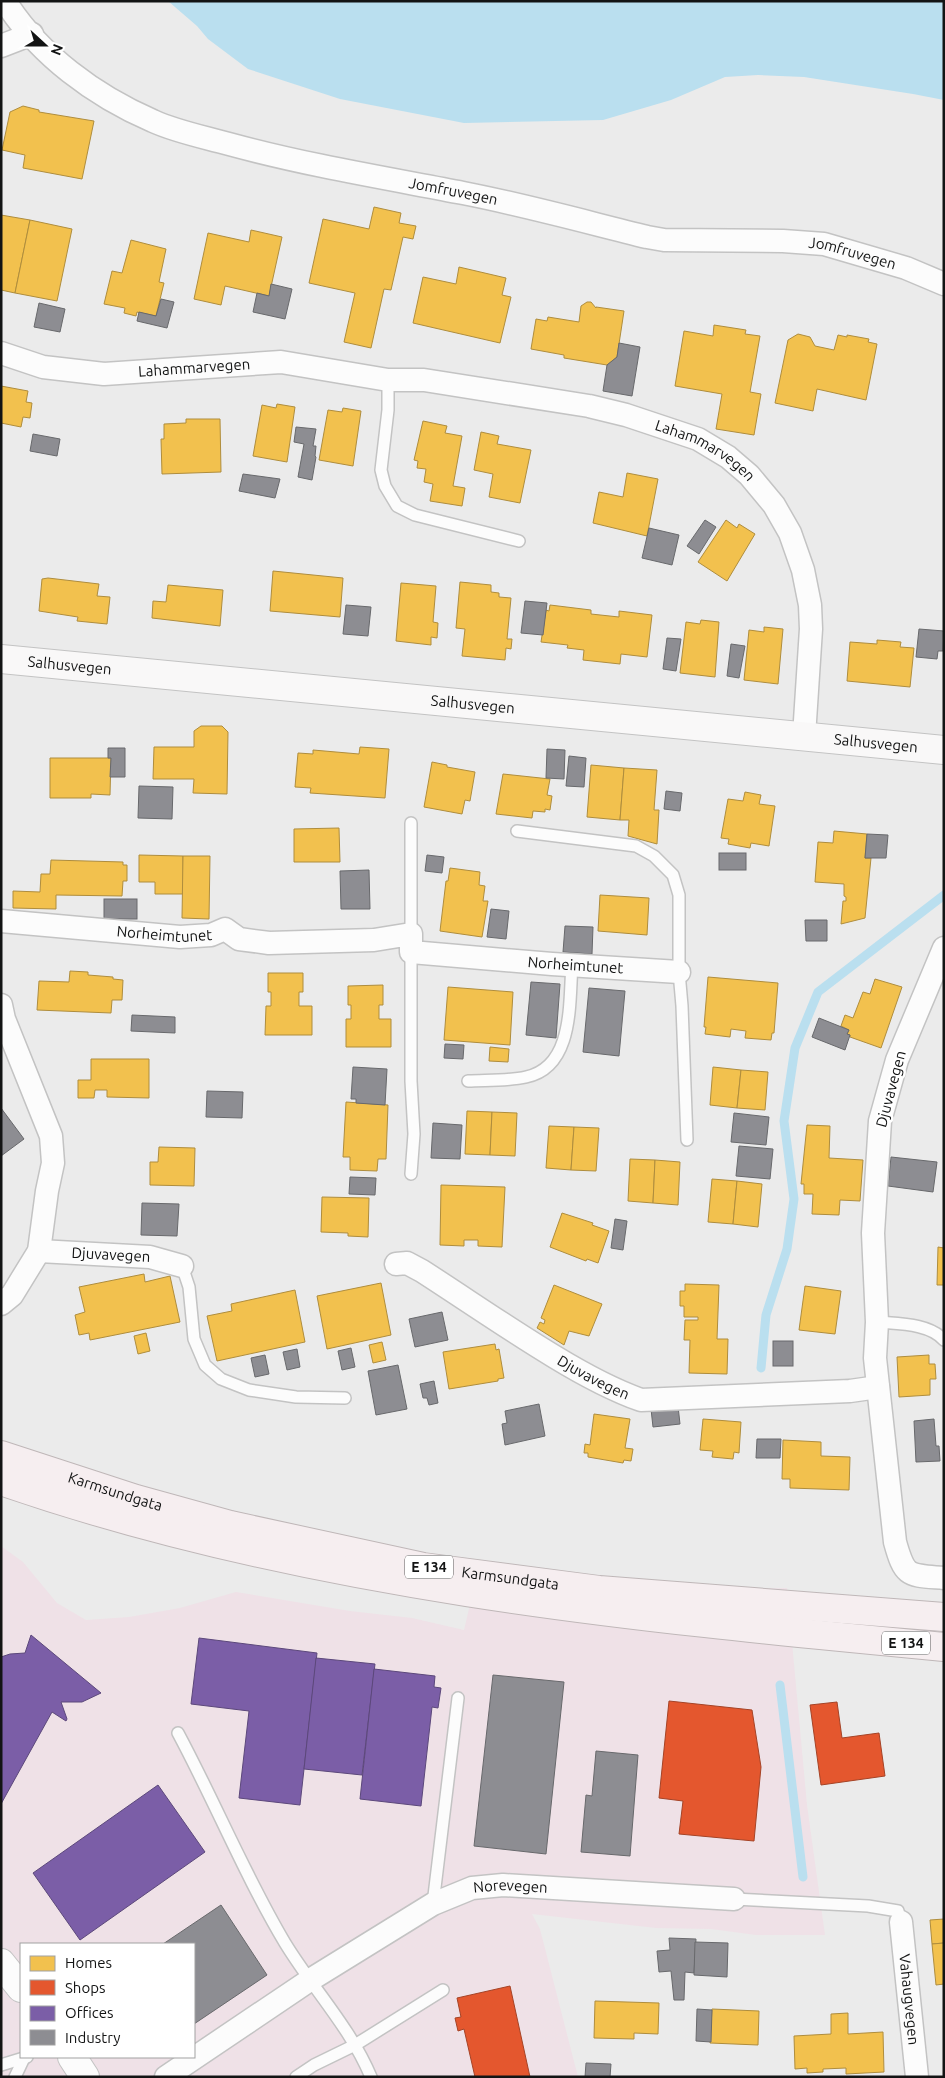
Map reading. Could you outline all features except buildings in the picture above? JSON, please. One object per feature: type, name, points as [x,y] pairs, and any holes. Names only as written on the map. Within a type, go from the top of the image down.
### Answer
[{"type":"highway","name":"Karmsundgata","points":[[1,1454],[136,1499],[230,1525],[423,1567],[599,1590],[944,1617]]},
{"type":"highway","name":"Karmsundgata","points":[[1,1481],[105,1514],[223,1545],[419,1585],[594,1610],[944,1647]]},
{"type":"main road","name":"Salhusvegen","points":[[1,659],[944,750]]},
{"type":"street","name":"Jomfruvegen","points":[[5,1],[32,34],[72,74],[97,92],[155,122],[184,132],[282,158],[487,198],[647,237],[682,241],[783,241],[824,244],[906,268],[944,284]]},
{"type":"street","points":[[1,46],[32,34]]},
{"type":"street","name":"Lahammarvegen","points":[[1,353],[43,367],[104,374],[281,362],[388,380],[424,380],[608,410],[698,439],[728,457],[748,475],[774,505],[790,533],[806,580],[811,629],[804,736]]},
{"type":"street","name":"Norheimtunet","points":[[1,921],[180,937],[211,935],[225,929],[239,938],[269,943],[374,940],[411,943],[572,965],[679,972]]},
{"type":"street","name":"Djuvavegen","points":[[944,948],[897,1060],[880,1121],[873,1233],[877,1322],[875,1358],[892,1526],[901,1565],[907,1572],[914,1576],[944,1578]]},
{"type":"street","points":[[1,1006],[4,1019],[51,1136],[53,1163],[47,1191],[39,1251],[12,1295],[1,1304]]},
{"type":"street","name":"Djuvavegen","points":[[39,1251],[150,1257],[182,1266]]},
{"type":"street","name":"Djuvavegen","points":[[396,1264],[407,1263],[422,1271],[536,1346],[596,1382],[641,1400],[850,1391],[878,1387]]},
{"type":"street","name":"Norevegen","points":[[195,2057],[310,1980],[433,1904],[472,1888],[503,1885],[734,1899]]},
{"type":"street","name":"Vahaugvegen","points":[[901,1922],[917,2077]]},
{"type":"street","points":[[1,1963],[20,1987]]},
{"type":"street","points":[[73,2058],[85,2077]]},
{"type":"street","name":"Norevegen","points":[[166,2077],[194,2058]]},
{"type":"lane","points":[[388,380],[388,410],[381,470],[385,486],[397,506],[414,515],[519,541]]},
{"type":"lane","points":[[411,824],[411,1081],[414,1134],[411,1174]]},
{"type":"lane","points":[[516,831],[636,846],[654,856],[673,875],[677,884],[679,904],[679,972],[687,1140]]},
{"type":"lane","points":[[468,1081],[526,1077],[543,1072],[554,1061],[565,1040],[572,965]]},
{"type":"lane","points":[[182,1266],[189,1287],[194,1338],[205,1365],[221,1379],[249,1390],[296,1397],[345,1398]]},
{"type":"lane","points":[[877,1322],[923,1328],[944,1340]]},
{"type":"lane","points":[[433,1904],[458,1698]]},
{"type":"lane","points":[[178,1733],[275,1925],[310,1980],[337,2015],[372,2077]]},
{"type":"lane","points":[[734,1899],[868,1906],[898,1911],[901,1922]]},
{"type":"lane","points":[[296,2077],[314,2065],[355,2045],[444,1990]]},
{"type":"lane","points":[[1,2066],[26,2058]]},
{"type":"lane","points":[[15,2077],[26,2058]]},
{"type":"shaded area","points":[[1,1546],[23,1562],[57,1603],[86,1620],[129,1617],[180,1608],[236,1592],[350,1611],[412,1618],[464,1630],[478,1571],[574,1593],[787,1588],[807,1805],[825,1935],[756,1935],[711,1929],[656,1928],[532,1914],[540,1929],[578,2077],[1,2077]]},
{"type":"water","points":[[168,1],[944,1],[944,100],[804,77],[758,75],[725,77],[671,100],[603,120],[464,123],[340,99],[248,69],[208,39],[197,26]]},
{"type":"waterway","points":[[761,1368],[766,1315],[787,1249],[794,1199],[784,1121],[795,1048],[818,992],[944,895]]},
{"type":"waterway","points":[[780,1685],[803,1877]]}]
